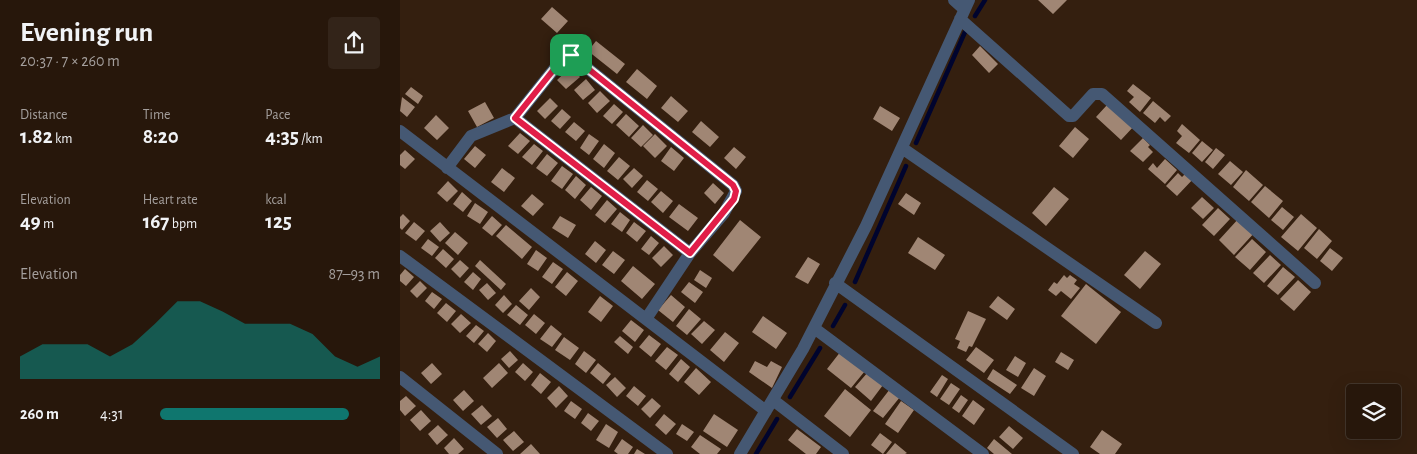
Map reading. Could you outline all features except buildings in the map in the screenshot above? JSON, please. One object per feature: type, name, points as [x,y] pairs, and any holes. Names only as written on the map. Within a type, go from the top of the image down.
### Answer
[{"type":"street","points":[[954,0],[1069,116],[1073,116],[1093,94],[1102,94],[1315,283]]},
{"type":"street","points":[[740,454],[814,328],[835,282],[866,226],[964,9]]},
{"type":"street","points":[[447,168],[471,136],[515,118],[555,68],[571,55],[733,185],[736,191],[734,199],[690,253],[646,319]]},
{"type":"street","points":[[515,118],[690,253]]},
{"type":"street","points":[[400,131],[646,319],[843,454]]},
{"type":"street","points":[[902,148],[1156,323]]},
{"type":"street","points":[[400,256],[667,454]]},
{"type":"street","points":[[835,282],[1073,454]]},
{"type":"street","points":[[814,328],[983,454]]},
{"type":"street","points":[[400,377],[497,454]]},
{"type":"waterway","points":[[975,16],[985,0]]},
{"type":"waterway","points":[[916,143],[965,32]]},
{"type":"waterway","points":[[855,282],[906,166]]},
{"type":"waterway","points":[[833,326],[845,305]]},
{"type":"waterway","points":[[790,397],[820,348]]},
{"type":"waterway","points":[[756,454],[777,419]]},
{"type":"route","points":[[571,55],[733,185],[736,191],[734,199],[690,253],[515,118],[562,60],[571,55]]}]
